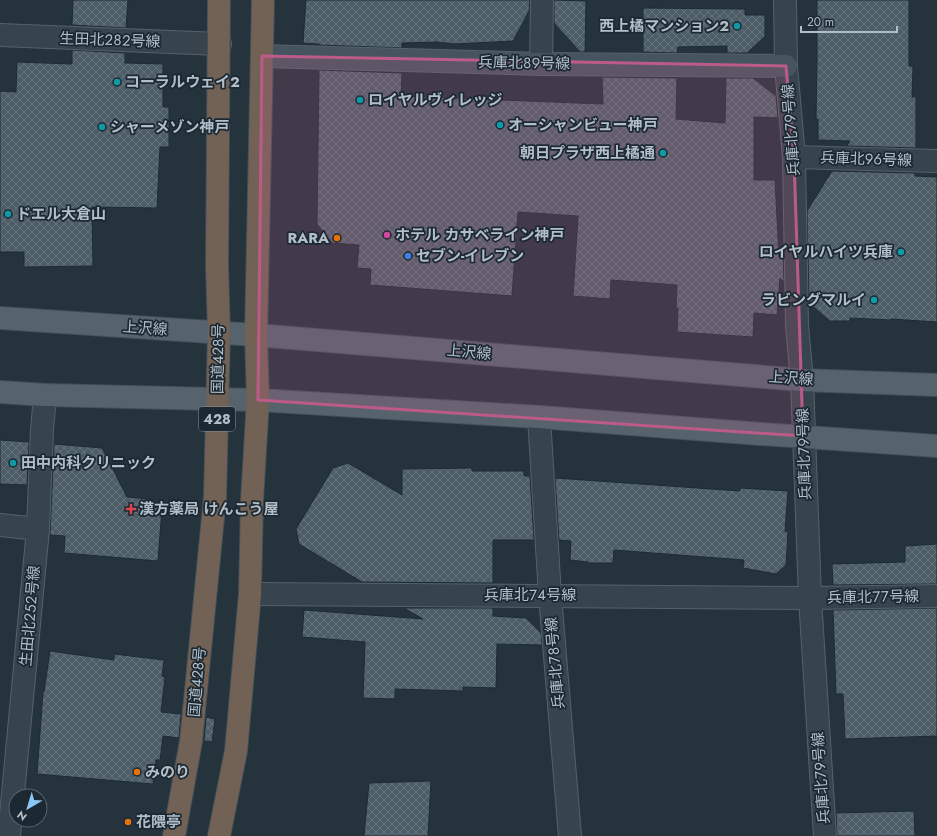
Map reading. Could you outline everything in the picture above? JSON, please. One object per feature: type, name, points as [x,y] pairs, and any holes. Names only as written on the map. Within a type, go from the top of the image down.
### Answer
[{"type":"highway","name":"国道428号","points":[[174,836],[191,741],[215,497],[219,333],[217,266],[220,44],[219,0]]},
{"type":"highway","name":"428","points":[[219,836],[236,751],[250,594],[252,500],[258,400],[256,335],[263,0]]},
{"type":"main road","name":"上沢線","points":[[0,318],[256,335],[802,380],[937,385]]},
{"type":"main road","points":[[0,392],[45,395],[258,400],[539,417],[937,446]]},
{"type":"street","points":[[541,64],[542,0]]},
{"type":"street","name":"兵庫北７９号線","points":[[785,0],[786,66],[794,157],[797,326],[802,380],[810,598],[825,836]]},
{"type":"street","name":"生田北２８２号線","points":[[0,35],[220,44]]},
{"type":"street","name":"兵庫北８９号線","points":[[262,56],[541,64],[786,66]]},
{"type":"street","name":"兵庫北９６号線","points":[[794,157],[937,161]]},
{"type":"street","name":"生田北２５２号線","points":[[9,836],[38,529],[45,395]]},
{"type":"street","name":"兵庫北７８号線","points":[[539,417],[550,596],[570,836]]},
{"type":"street","points":[[0,525],[38,529]]},
{"type":"street","name":"兵庫北７４号線","points":[[250,594],[810,598]]},
{"type":"street","name":"兵庫北７７号線","points":[[810,598],[937,596]]},
{"type":"highlighted area","points":[[262,56],[786,66],[794,157],[803,436],[258,400]]},
{"type":"building","points":[[73,0],[128,0],[126,28],[72,25]]},
{"type":"building","points":[[306,0],[530,0],[529,11],[513,41],[455,44],[437,42],[402,43],[402,48],[303,43]]},
{"type":"building","points":[[554,0],[586,1],[585,52],[580,52],[554,23]]},
{"type":"building","points":[[817,0],[909,0],[909,66],[913,66],[912,97],[916,97],[916,148],[847,146],[850,141],[818,140],[818,119],[816,119]]},
{"type":"building","points":[[643,8],[745,9],[745,15],[765,15],[765,36],[747,53],[727,53],[727,46],[678,47],[677,53],[643,52]]},
{"type":"building","points":[[72,50],[125,53],[125,63],[163,64],[163,107],[169,107],[169,147],[160,147],[157,208],[92,207],[93,266],[24,267],[24,252],[0,252],[0,91],[16,92],[17,62],[72,64]]},
{"type":"building","points":[[319,70],[402,73],[401,96],[603,104],[602,77],[677,78],[676,119],[725,123],[726,78],[753,78],[776,96],[778,118],[754,117],[754,180],[775,180],[779,257],[783,250],[784,282],[780,278],[777,315],[754,313],[753,337],[677,332],[677,285],[611,280],[610,299],[573,296],[578,216],[518,212],[512,296],[370,285],[371,269],[357,268],[359,245],[332,243],[317,224]]},
{"type":"building","points":[[832,171],[915,173],[915,176],[937,177],[937,322],[850,318],[850,321],[830,321],[809,303],[807,211]]},
{"type":"building","name":"田中内科クリニック","points":[[0,440],[29,442],[27,485],[0,484]]},
{"type":"building","points":[[54,444],[102,448],[127,497],[149,499],[149,507],[162,508],[158,561],[64,553],[65,536],[50,535]]},
{"type":"building","points":[[348,463],[402,495],[402,469],[472,468],[472,471],[524,471],[524,476],[530,476],[534,540],[493,540],[493,583],[362,582],[299,544],[296,529],[333,468]]},
{"type":"building","points":[[555,478],[740,491],[740,488],[788,491],[785,531],[788,532],[786,565],[776,574],[743,568],[744,560],[614,550],[613,563],[588,563],[570,560],[571,541],[559,540]]},
{"type":"building","points":[[937,544],[937,584],[833,585],[832,564],[905,562],[905,546]]},
{"type":"building","points":[[404,608],[493,608],[493,616],[526,618],[541,633],[542,645],[497,644],[496,688],[463,687],[463,691],[395,689],[395,699],[363,698],[365,642],[302,637],[304,610],[423,619]]},
{"type":"building","points":[[937,608],[937,736],[845,739],[843,694],[836,694],[833,610]]},
{"type":"building","points":[[50,651],[114,660],[114,654],[164,660],[162,676],[165,677],[161,712],[181,714],[179,738],[163,736],[160,760],[156,760],[153,784],[37,774],[43,692]]},
{"type":"building","points":[[206,717],[215,719],[212,742],[204,741]]},
{"type":"building","points":[[431,781],[428,836],[364,836],[369,783]]},
{"type":"building","points":[[914,811],[915,836],[837,836],[836,813]]},
{"type":"place","name":"西上橘マンション2","points":[[737,26]]},
{"type":"place","name":"コーラルウェイ2","points":[[117,82]]},
{"type":"place","name":"ロイヤルヴィレッジ","points":[[360,100]]},
{"type":"place","name":"オーシャンビュー神戸","points":[[500,125]]},
{"type":"place","name":"シャーメゾン神戸","points":[[102,127]]},
{"type":"place","name":"朝日プラザ西上橘通","points":[[663,153]]},
{"type":"place","name":"ドエル大倉山","points":[[8,214]]},
{"type":"place","name":"ホテル カサベライン神戸","points":[[387,235]]},
{"type":"place","name":"RARA","points":[[337,238]]},
{"type":"place","name":"ロイヤルハイツ兵庫","points":[[901,252]]},
{"type":"place","name":"セブン-イレブン","points":[[408,256]]},
{"type":"place","name":"ラビングマルイ","points":[[874,300]]},
{"type":"place","name":"田中内科クリニック","points":[[13,463]]},
{"type":"place","name":"漢方薬局 けんこう屋","points":[[131,509]]},
{"type":"place","name":"みのり","points":[[137,772]]},
{"type":"place","name":"花隈亭","points":[[128,822]]}]
